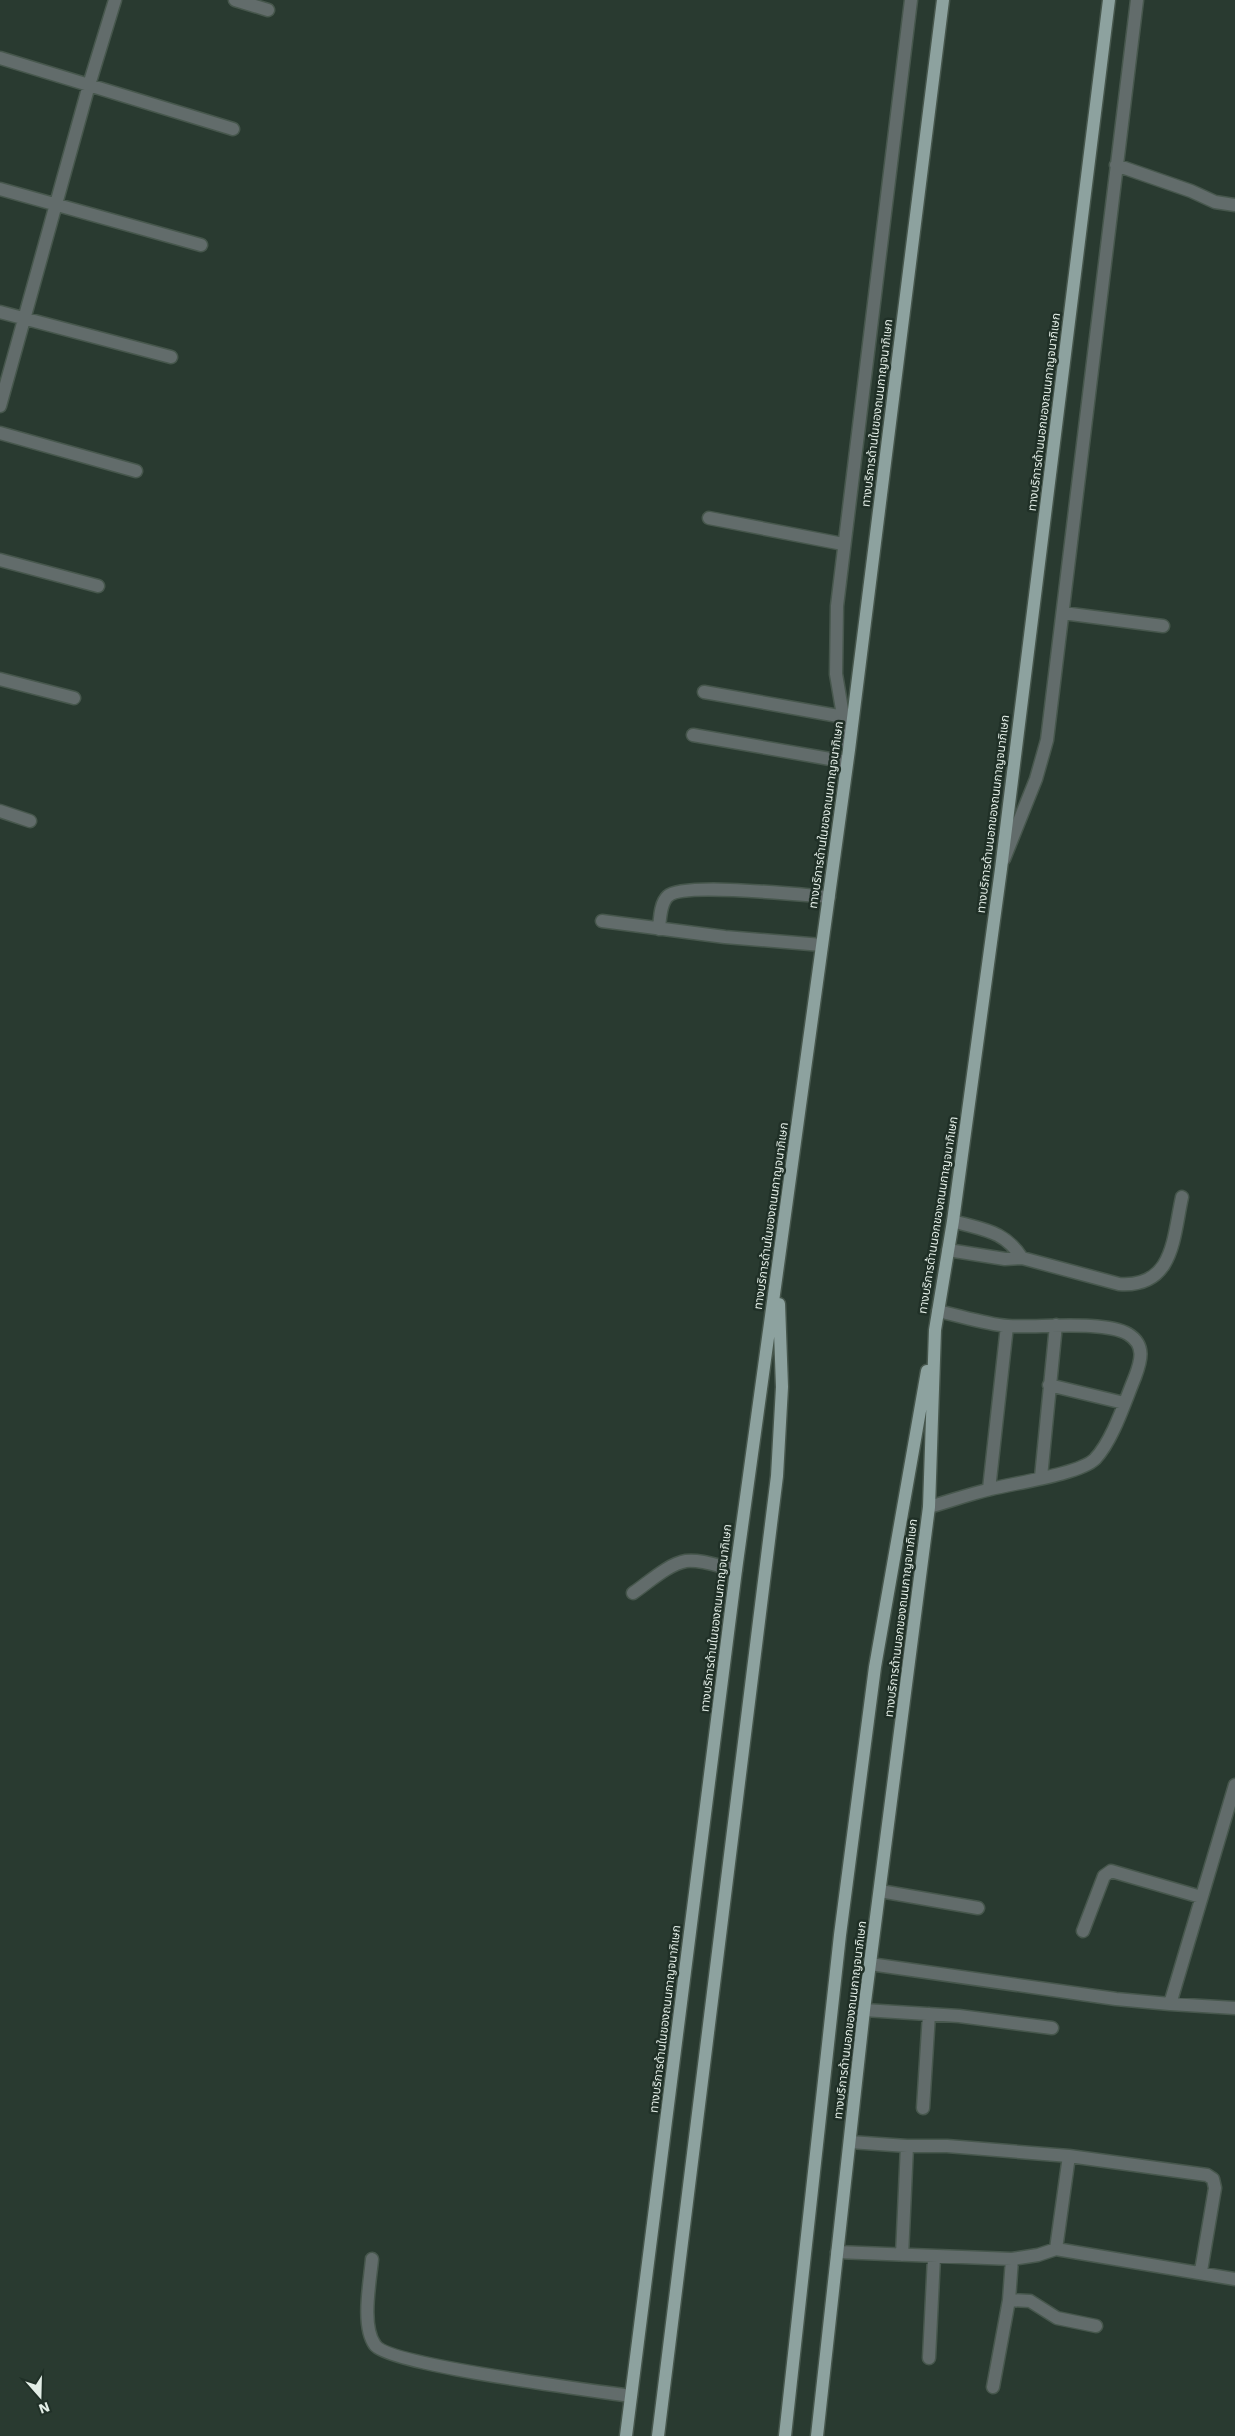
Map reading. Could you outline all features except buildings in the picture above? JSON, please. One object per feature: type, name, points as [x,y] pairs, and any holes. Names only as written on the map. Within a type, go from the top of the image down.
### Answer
[{"type":"main road","name":"ทางบริการด้านในของถนนกาญจนาภิเษก","points":[[626,2436],[736,1570],[848,756],[943,0]]},
{"type":"main road","name":"ทางบริการด้านนอกของถนนกาญจนาภิเษก","points":[[817,2436],[864,2010],[929,1507],[935,1330],[953,1221],[1001,869],[1109,0]]},
{"type":"main road","points":[[658,2436],[777,1476],[782,1388],[778,1269]]},
{"type":"main road","points":[[785,2436],[840,1936],[875,1667],[935,1330]]},
{"type":"street","points":[[0,406],[55,205],[115,0]]},
{"type":"street","points":[[235,0],[268,10]]},
{"type":"street","points":[[693,735],[848,756],[844,718],[836,674],[835,643],[843,544],[911,0]]},
{"type":"street","points":[[1001,869],[1036,779],[1047,740],[1137,0]]},
{"type":"street","points":[[0,58],[232,129]]},
{"type":"street","points":[[1116,165],[1192,191],[1215,202],[1235,206]]},
{"type":"street","points":[[0,189],[201,244]]},
{"type":"street","points":[[0,312],[171,356]]},
{"type":"street","points":[[0,433],[136,471]]},
{"type":"street","points":[[708,518],[843,544]]},
{"type":"street","points":[[0,560],[98,586]]},
{"type":"street","points":[[1063,613],[1163,626]]},
{"type":"street","points":[[0,679],[74,698]]},
{"type":"street","points":[[704,692],[844,718]]},
{"type":"street","points":[[0,811],[30,821]]},
{"type":"street","points":[[659,929],[663,901],[669,894],[680,891],[705,890],[829,897]]},
{"type":"street","points":[[602,921],[659,929],[822,945]]},
{"type":"street","points":[[948,1250],[1005,1259],[1022,1258],[1119,1284],[1135,1286],[1148,1281],[1161,1271],[1169,1255],[1182,1197]]},
{"type":"street","points":[[953,1221],[1003,1236],[1013,1243],[1022,1258]]},
{"type":"street","points":[[929,1507],[989,1489],[1078,1469],[1095,1460],[1106,1443],[1141,1362],[1141,1352],[1138,1343],[1128,1334],[1115,1329],[1056,1325],[1007,1326],[938,1311]]},
{"type":"street","points":[[1041,1477],[1056,1325]]},
{"type":"street","points":[[989,1489],[1007,1326]]},
{"type":"street","points":[[1049,1385],[1124,1403]]},
{"type":"street","points":[[633,1593],[670,1568],[686,1561],[708,1563],[736,1570]]},
{"type":"street","points":[[1170,2004],[1235,1785]]},
{"type":"street","points":[[1083,1931],[1104,1876],[1111,1871],[1201,1897]]},
{"type":"street","points":[[880,1891],[978,1908]]},
{"type":"street","points":[[870,1964],[1116,1999],[1235,2008]]},
{"type":"street","points":[[864,2010],[929,2014],[1052,2028]]},
{"type":"street","points":[[923,2108],[929,2014]]},
{"type":"street","points":[[850,2142],[907,2146],[947,2146],[1069,2156],[1207,2175],[1213,2179],[1215,2188],[1201,2272]]},
{"type":"street","points":[[902,2255],[907,2146]]},
{"type":"street","points":[[1056,2249],[1069,2156]]},
{"type":"street","points":[[837,2252],[1012,2259],[1038,2255],[1056,2249],[1235,2279]]},
{"type":"street","points":[[929,2358],[934,2257]]},
{"type":"street","points":[[372,2259],[368,2316],[369,2333],[375,2345],[382,2351],[423,2362],[534,2383],[631,2396]]},
{"type":"street","points":[[993,2387],[1009,2300],[1012,2259]]},
{"type":"street","points":[[1009,2300],[1030,2301],[1057,2318],[1096,2326]]}]
